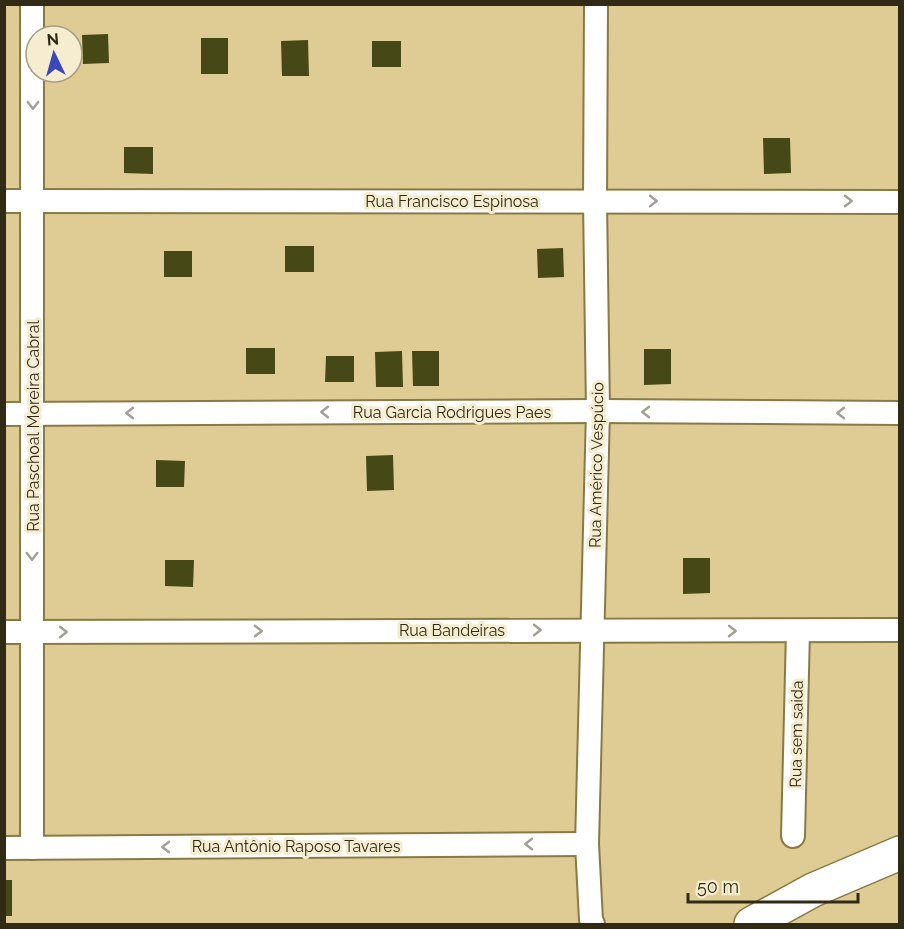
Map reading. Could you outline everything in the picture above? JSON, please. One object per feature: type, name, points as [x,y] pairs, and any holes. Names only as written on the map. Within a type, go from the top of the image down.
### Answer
[{"type":"main road","points":[[751,924],[805,894],[900,853]]},
{"type":"street","name":"Rua Paschoal Moreira Cabral","points":[[32,4],[32,848]]},
{"type":"street","name":"Rua Américo Vespúcio","points":[[590,923],[587,844],[598,411],[595,200],[596,4]]},
{"type":"street","name":"Rua Francisco Espinosa","points":[[4,201],[900,202]]},
{"type":"street","name":"Rua Garcia Rodrigues Paes","points":[[4,414],[598,411],[900,413]]},
{"type":"street","name":"Rua Bandeiras","points":[[4,632],[900,630]]},
{"type":"street","name":"Rua sem saida","points":[[793,836],[798,631]]},
{"type":"street","name":"Rua Antônio Raposo Tavares","points":[[4,848],[587,844]]},
{"type":"building","points":[[108,34],[109,63],[84,64],[84,35]]},
{"type":"building","points":[[201,38],[228,38],[228,74],[201,74]]},
{"type":"building","points":[[308,40],[309,76],[282,76],[281,41]]},
{"type":"building","points":[[372,41],[401,41],[401,67],[372,67]]},
{"type":"building","points":[[763,138],[790,138],[791,173],[764,174]]},
{"type":"building","points":[[124,147],[153,147],[153,174],[124,173]]},
{"type":"building","points":[[285,246],[314,246],[314,272],[285,272]]},
{"type":"building","points":[[563,248],[564,277],[538,278],[537,249]]},
{"type":"building","points":[[164,251],[192,251],[192,277],[164,277]]},
{"type":"building","points":[[246,348],[275,348],[275,374],[246,374]]},
{"type":"building","points":[[644,349],[671,349],[671,384],[644,385]]},
{"type":"building","points":[[402,351],[403,387],[376,387],[375,352]]},
{"type":"building","points":[[412,351],[439,351],[439,386],[413,386]]},
{"type":"building","points":[[326,356],[354,356],[354,382],[325,382]]},
{"type":"building","points":[[393,455],[394,490],[367,491],[366,456]]},
{"type":"building","points":[[156,460],[185,461],[184,487],[156,487]]},
{"type":"building","points":[[683,558],[710,558],[710,593],[683,594]]},
{"type":"building","points":[[165,560],[194,560],[193,587],[165,586]]},
{"type":"building","points":[[4,880],[12,880],[12,916],[4,916]]}]
